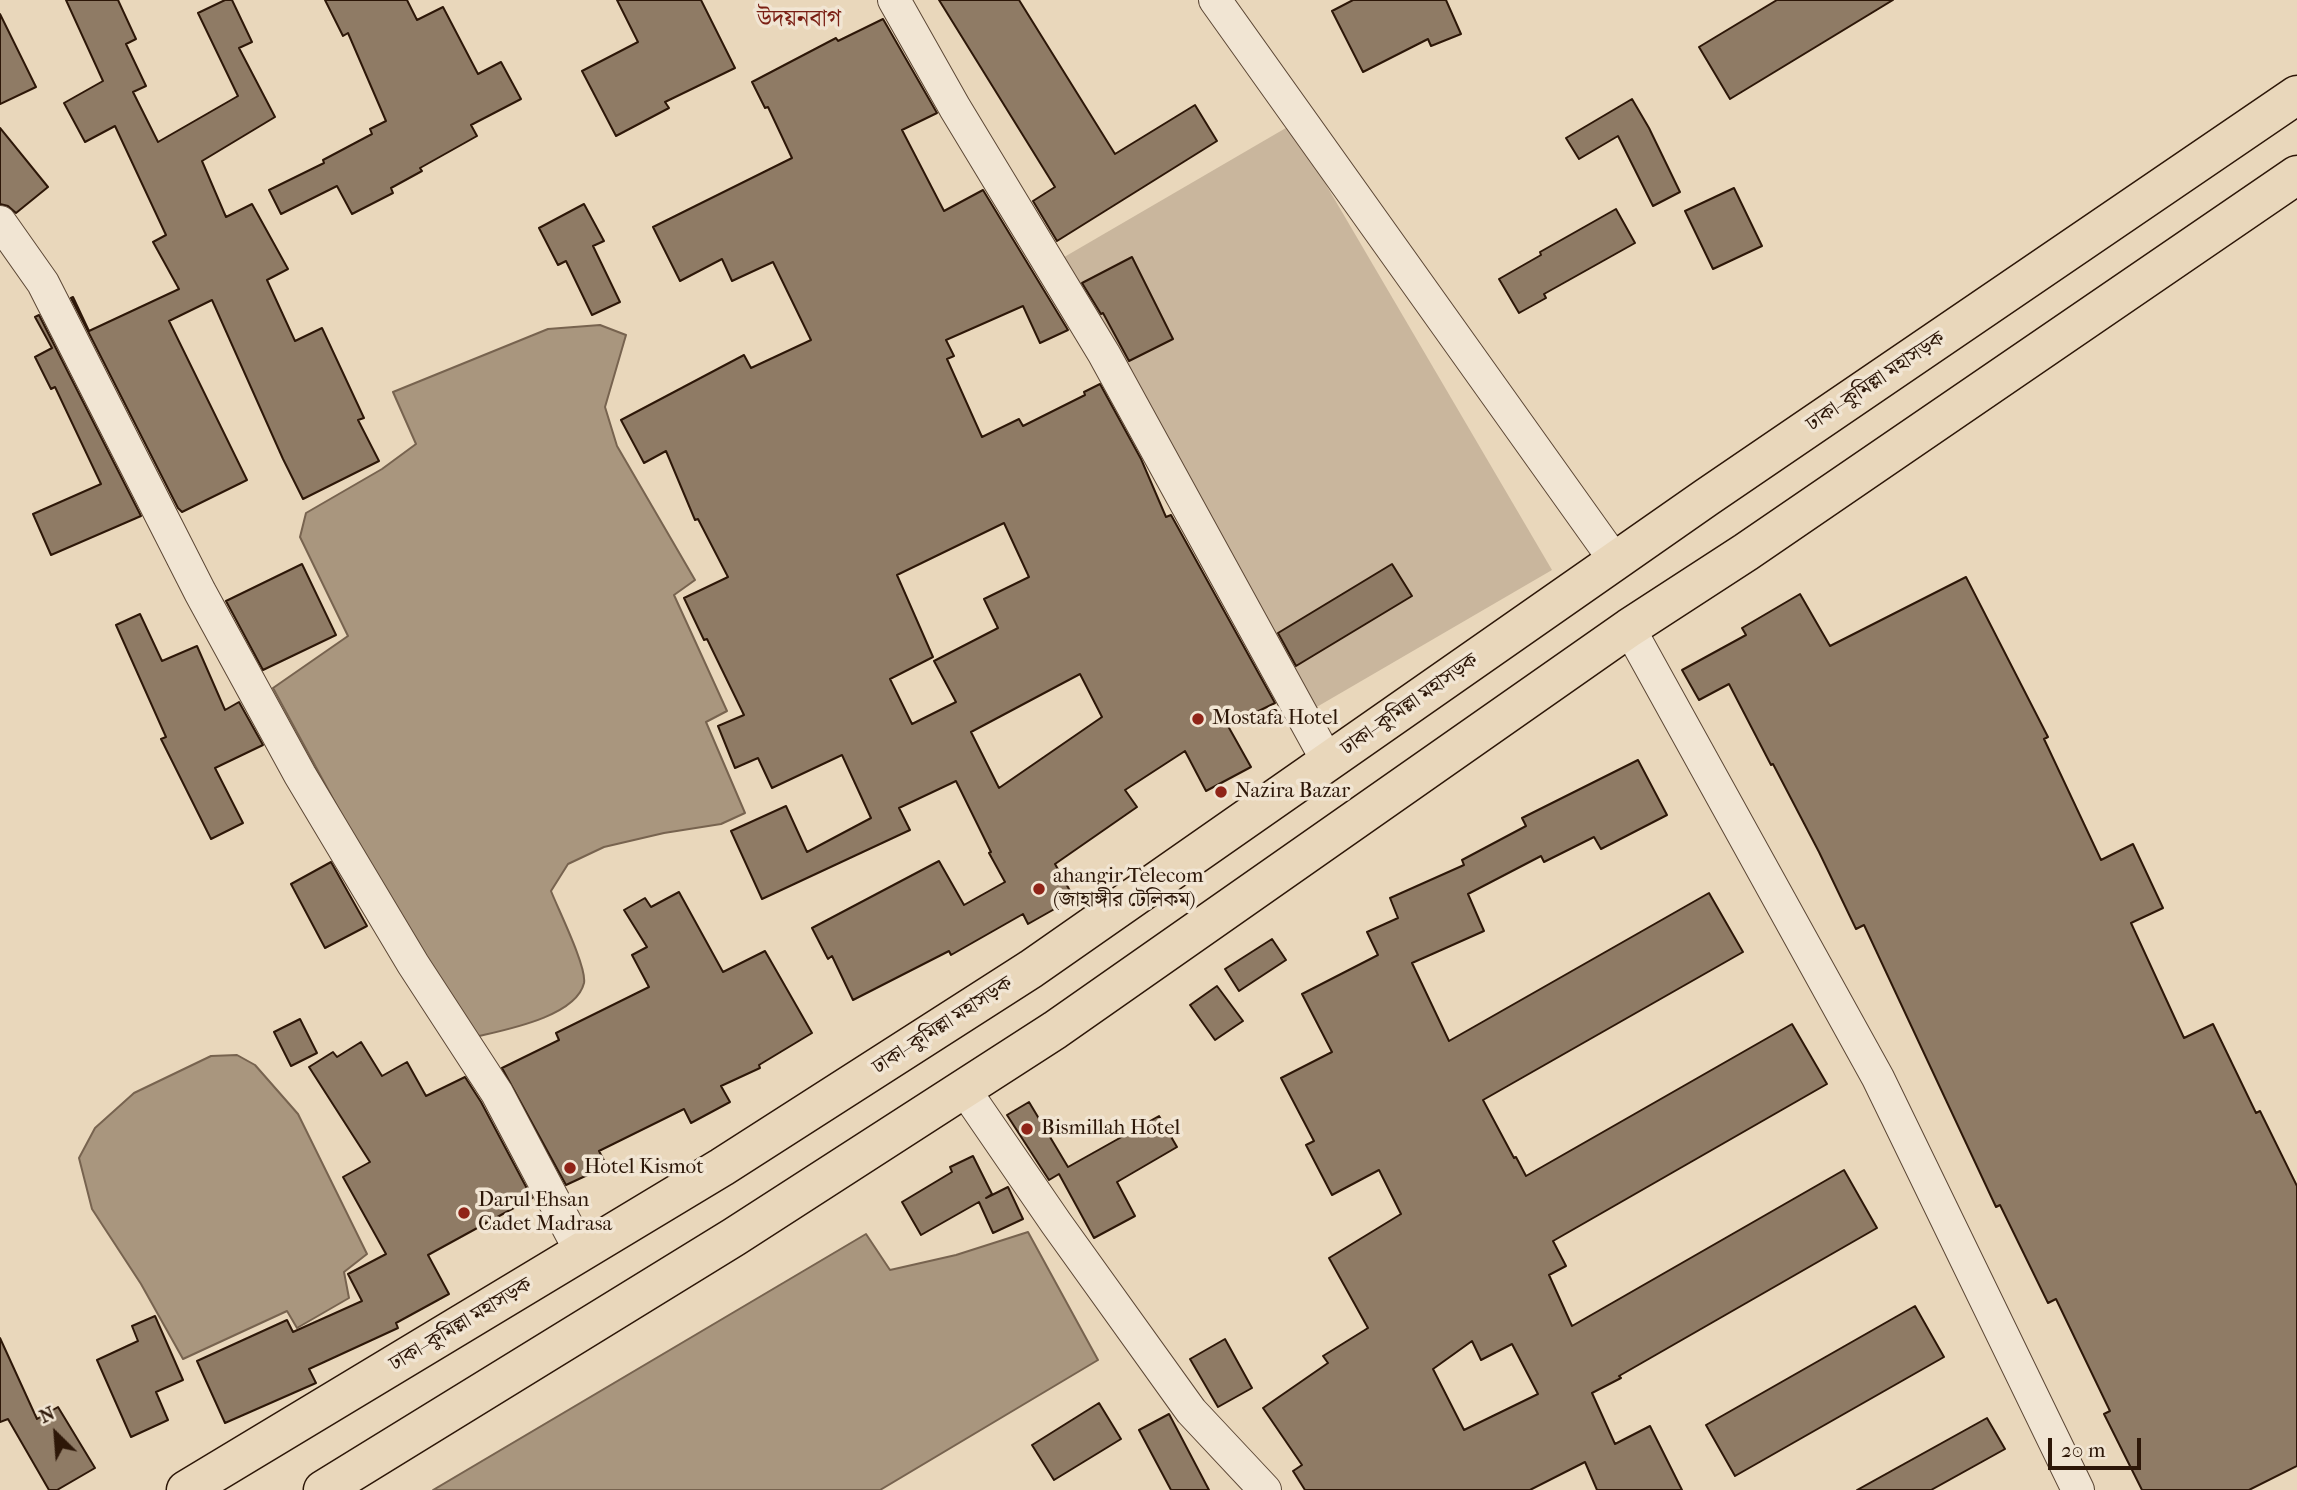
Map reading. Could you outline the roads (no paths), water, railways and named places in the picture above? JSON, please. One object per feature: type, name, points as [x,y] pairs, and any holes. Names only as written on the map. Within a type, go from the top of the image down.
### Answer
[{"type":"highway","name":"ঢাকা–কুমিল্লা মহাসড়ক","points":[[186,1490],[722,1167],[1031,969],[1707,497],[2297,95]]},
{"type":"highway","points":[[323,1490],[734,1237],[1067,1022],[1629,628],[1746,552],[2297,175]]},
{"type":"street","points":[[894,0],[955,108],[1104,354],[1328,762]]},
{"type":"street","points":[[1215,0],[1616,562]]},
{"type":"street","points":[[0,222],[43,283],[200,592],[300,775],[413,964],[497,1093],[581,1252]]},
{"type":"street","points":[[1629,628],[1878,1078],[2078,1490]]},
{"type":"street","points":[[964,1089],[1056,1223],[1191,1410],[1265,1490]]},
{"type":"place","name":"Mostafa Hotel","points":[[1198,719]]},
{"type":"place","name":"Nazira Bazar","points":[[1221,792]]},
{"type":"place","name":"ahangir Telecom (জাহাঙ্গীর টেলিকম)","points":[[1039,889]]},
{"type":"place","name":"Bismillah Hotel","points":[[1027,1129]]},
{"type":"place","name":"Hotel Kismot","points":[[570,1168]]},
{"type":"place","name":"Darul Ehsan Cadet Madrasa","points":[[464,1213]]},
{"type":"district","name":"উদয়নবাগ","points":[[799,20]]}]
